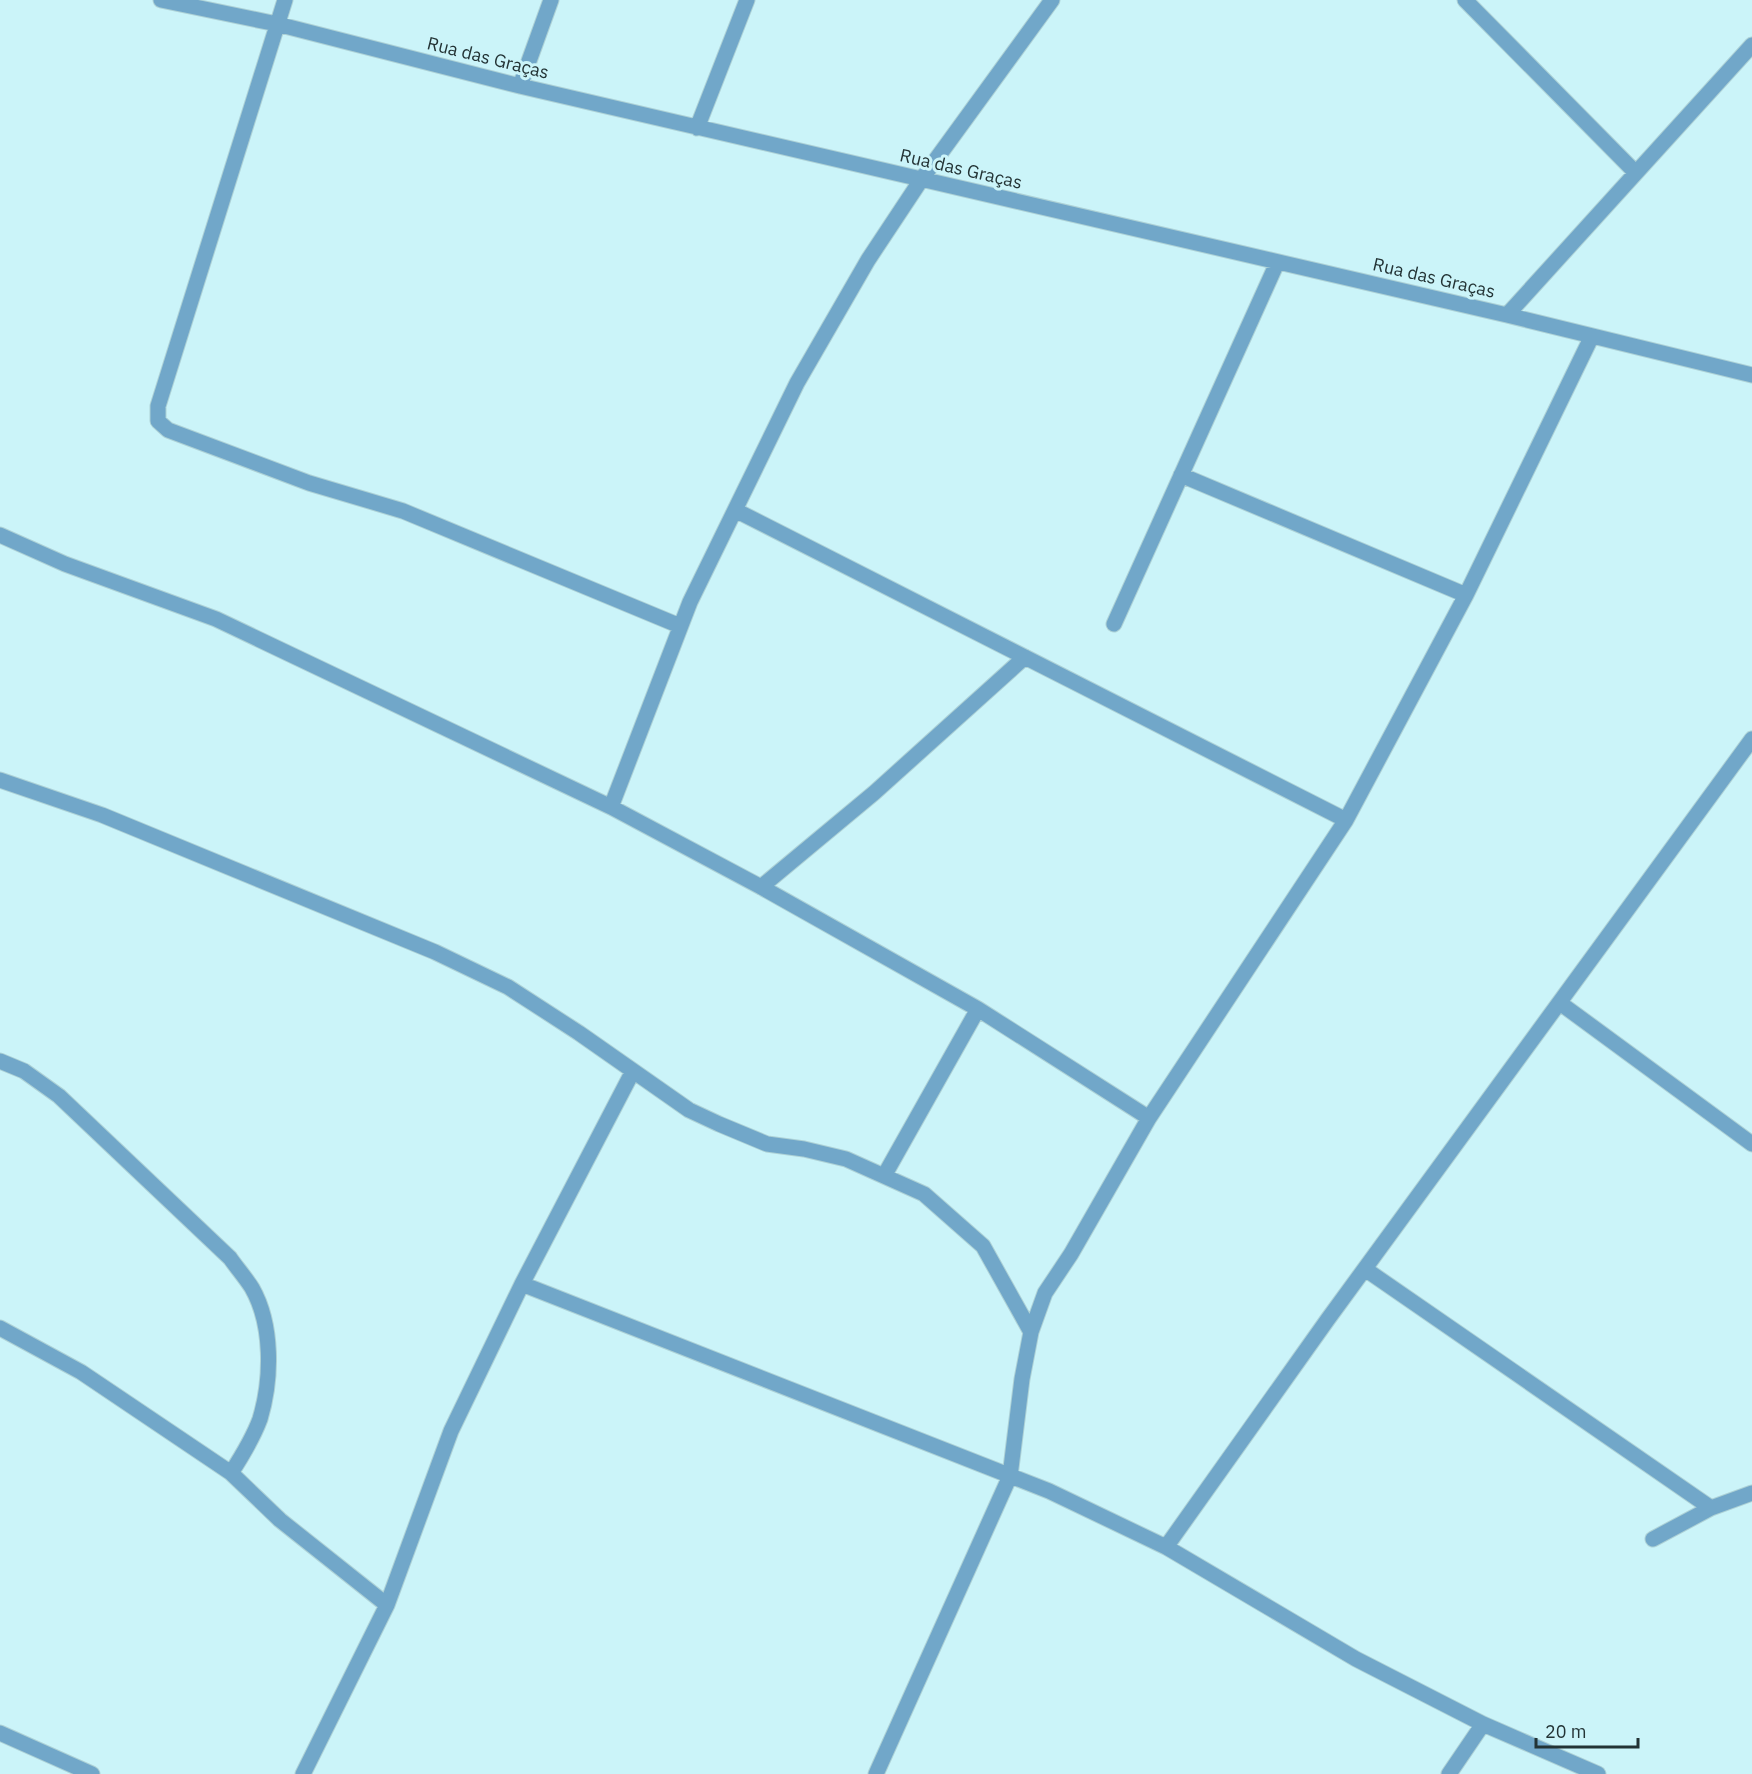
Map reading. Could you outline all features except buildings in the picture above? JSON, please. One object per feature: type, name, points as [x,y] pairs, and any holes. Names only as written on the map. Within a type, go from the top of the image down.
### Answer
[{"type":"street","name":"Rua das Graças","points":[[161,0],[277,24],[520,86],[1508,315],[1752,375]]},
{"type":"street","points":[[285,0],[158,406],[158,421],[168,430],[309,483],[403,511],[680,626]]},
{"type":"street","points":[[520,86],[551,0]]},
{"type":"street","points":[[697,128],[747,0]]},
{"type":"street","points":[[611,807],[680,626],[797,383],[868,260],[921,180],[1052,0]]},
{"type":"street","points":[[1465,0],[1636,173]]},
{"type":"street","points":[[1508,315],[1752,45]]},
{"type":"street","points":[[1114,624],[1277,263]]},
{"type":"street","points":[[876,1774],[1010,1476],[1022,1379],[1031,1332],[1045,1293],[1071,1254],[1149,1118],[1346,820],[1466,595],[1592,336]]},
{"type":"street","points":[[1181,475],[1466,595]]},
{"type":"street","points":[[735,510],[1346,820]]},
{"type":"street","points":[[0,535],[65,564],[216,619],[611,807],[761,887],[978,1009],[1149,1118]]},
{"type":"street","points":[[761,887],[874,794],[1025,657]]},
{"type":"street","points":[[1166,1547],[1365,1269],[1752,739]]},
{"type":"street","points":[[0,780],[102,815],[454,961],[508,987],[689,1110],[767,1144],[804,1149],[846,1160],[924,1194],[983,1246],[1031,1332]]},
{"type":"street","points":[[1560,1003],[1752,1144]]},
{"type":"street","points":[[884,1176],[978,1009]]},
{"type":"street","points":[[0,1061],[24,1071],[59,1096],[230,1257],[253,1290],[263,1319],[269,1352],[266,1392],[260,1420],[249,1444],[231,1473]]},
{"type":"street","points":[[303,1774],[387,1605],[451,1431],[522,1284],[633,1071]]},
{"type":"street","points":[[1365,1269],[1711,1508]]},
{"type":"street","points":[[522,1284],[1049,1491],[1166,1547],[1356,1659],[1483,1724],[1598,1774]]},
{"type":"street","points":[[0,1328],[81,1372],[231,1473],[280,1520],[387,1605]]},
{"type":"street","points":[[1653,1539],[1711,1508],[1752,1493]]},
{"type":"street","points":[[1449,1774],[1483,1724]]},
{"type":"street","points":[[0,1732],[92,1774]]}]
